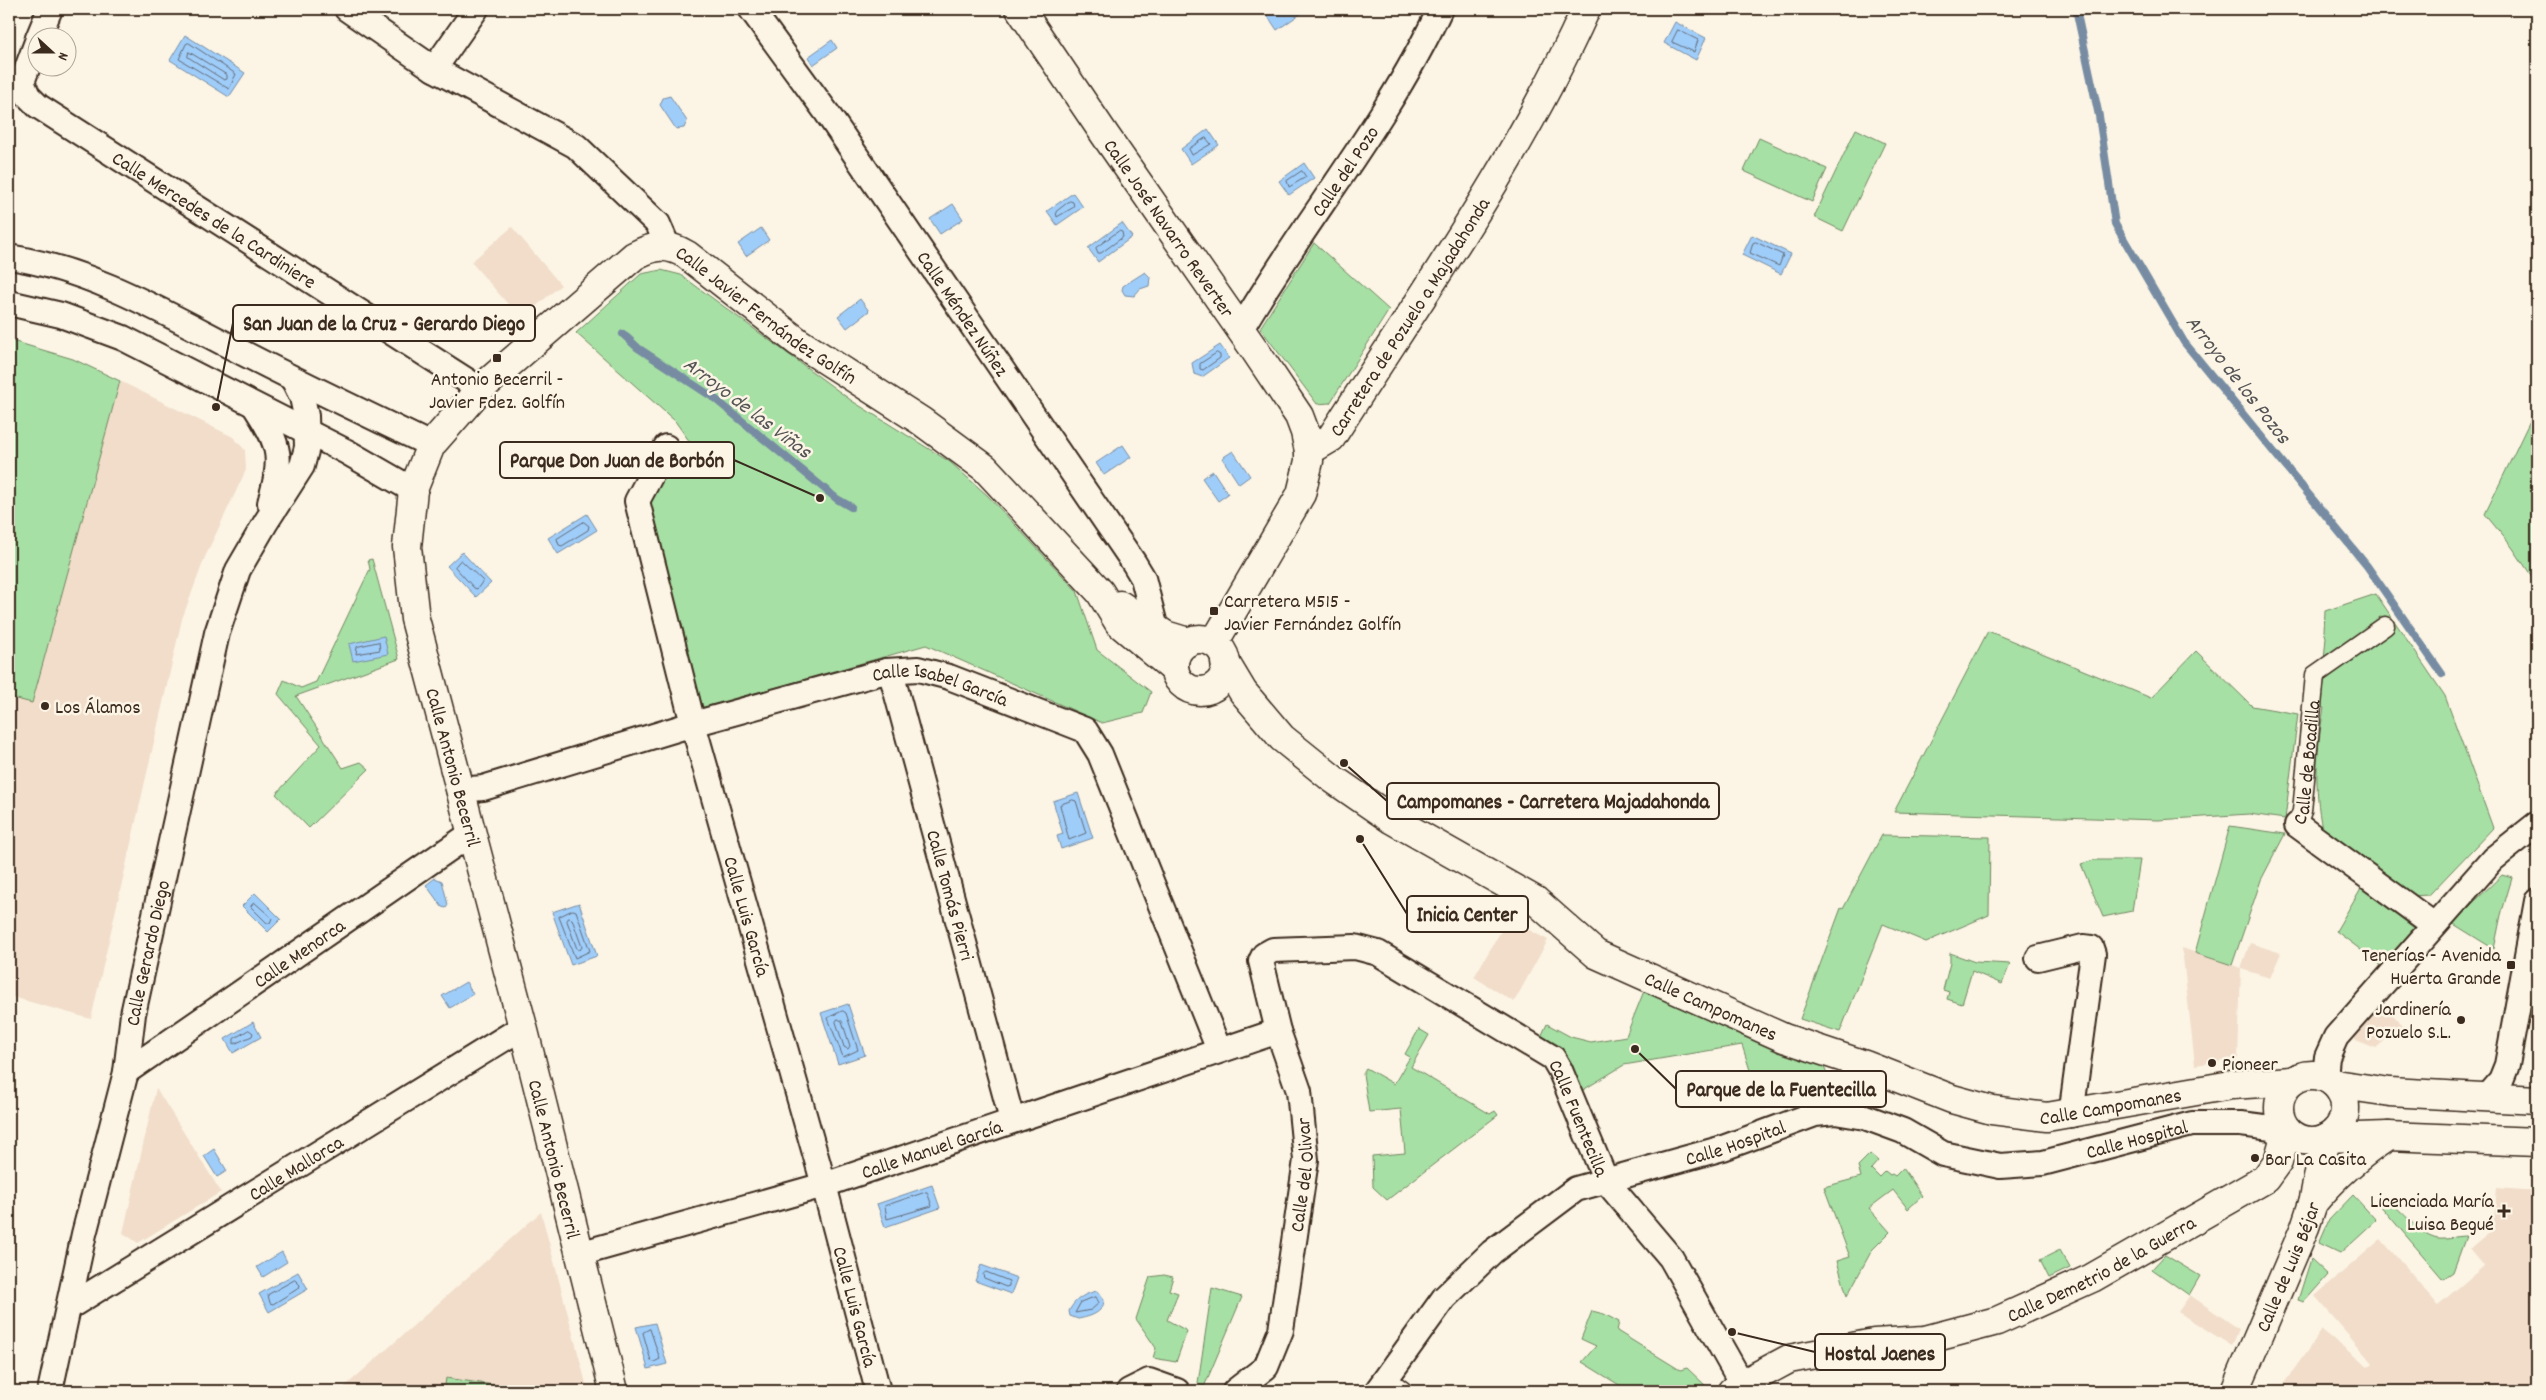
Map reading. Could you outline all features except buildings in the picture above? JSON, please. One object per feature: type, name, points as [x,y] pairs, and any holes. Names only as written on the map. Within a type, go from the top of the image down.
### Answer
[{"type":"street","name":"Calle Mercedes de la Cardiniere","points":[[42,28],[50,9]]},
{"type":"street","name":"Calle Javier Fernández Golfín","points":[[347,9],[434,69],[576,146],[658,224],[666,246],[687,254],[798,342],[920,421],[985,468],[1100,592],[1119,623],[1174,669]]},
{"type":"street","points":[[434,69],[476,9]]},
{"type":"street","name":"Calle Méndez Núñez","points":[[751,9],[838,130],[1134,563],[1143,578],[1156,629]]},
{"type":"street","name":"Calle José Navarro Reverter","points":[[1020,9],[1105,136],[1241,329],[1299,416],[1310,451]]},
{"type":"street","name":"Calle del Pozo","points":[[1241,329],[1379,116],[1423,44],[1440,9]]},
{"type":"street","name":"Carretera de Pozuelo a Majadahonda","points":[[1209,649],[1301,494],[1306,478],[1310,451],[1331,438],[1467,224],[1520,136],[1586,9]]},
{"type":"street","name":"Calle Mercedes de la Cardiniere","points":[[28,66],[22,82],[28,96],[38,106],[480,389]]},
{"type":"street","name":"Calle Antonio Becerril","points":[[614,1391],[578,1254],[523,1027],[415,619],[407,548],[413,490],[431,446],[480,389],[634,256],[647,249],[666,246]]},
{"type":"street","points":[[9,257],[68,270],[128,294],[293,379],[431,446]]},
{"type":"street","points":[[9,303],[61,315],[123,338],[307,434],[347,452],[413,490]]},
{"type":"street","name":"Calle Gerardo Diego","points":[[50,1391],[84,1234],[126,1072],[133,1014],[217,633],[238,570],[302,466],[307,447],[302,397],[293,379]]},
{"type":"street","name":"Calle Gerardo Diego","points":[[255,407],[271,431],[277,446],[279,468],[266,522]]},
{"type":"street","name":"Calle Luis García","points":[[666,446],[637,500],[693,724],[824,1185],[878,1391]]},
{"type":"street","points":[[302,466],[326,454],[347,452]]},
{"type":"street","name":"Calle Javier Fernández Golfín","points":[[1100,592],[1156,629],[1175,639],[1209,649]]},
{"type":"street","name":"Calle de Boadilla","points":[[2385,626],[2315,675],[2302,811],[2297,825],[2434,925]]},
{"type":"street","points":[[1209,649],[1220,681],[1210,689],[1200,691],[1183,685],[1174,669],[1175,657],[1209,649]]},
{"type":"street","name":"Calle Campomanes","points":[[1209,649],[1282,738],[1333,779],[1391,819],[1536,901],[1596,954],[1784,1038],[1865,1065],[1952,1099],[2018,1114],[2047,1117],[2070,1115],[2231,1085],[2292,1081]]},
{"type":"street","name":"Calle Isabel García","points":[[459,790],[483,788],[693,724],[886,671],[898,669],[934,671],[1084,730],[1100,754],[1219,1050]]},
{"type":"street","name":"Calle Tomás Pierri","points":[[886,671],[893,680],[1012,1120]]},
{"type":"street","points":[[2326,1138],[2340,1125],[2345,1110],[2342,1093],[2330,1081],[2327,1058],[2336,1037],[2492,859],[2537,824]]},
{"type":"street","name":"Calle Menorca","points":[[126,1072],[472,833]]},
{"type":"street","points":[[2487,1096],[2502,1080],[2507,1065],[2537,901]]},
{"type":"street","name":"Calle Fuentecilla","points":[[1273,950],[1355,947],[1372,950],[1546,1052],[1553,1058],[1560,1070],[1606,1181],[1671,1258],[1737,1388]]},
{"type":"street","points":[[2038,958],[2084,947],[2090,948],[2093,954],[2070,1115]]},
{"type":"street","name":"Calle del Olivar","points":[[1235,1391],[1266,1367],[1280,1330],[1306,1160],[1299,1091],[1278,1031],[1261,962],[1264,955],[1273,950]]},
{"type":"street","name":"Calle Mallorca","points":[[69,1307],[523,1027]]},
{"type":"street","name":"Calle Manuel García","points":[[578,1254],[824,1185],[1278,1031]]},
{"type":"street","points":[[2537,1100],[2390,1092],[2306,1075],[2292,1081],[2282,1093],[2278,1106],[2280,1117],[2287,1130],[2302,1140],[2314,1141],[2326,1138],[2388,1136],[2537,1142]]},
{"type":"street","name":"Calle Hospital","points":[[1389,1387],[1444,1298],[1492,1252],[1576,1189],[1723,1148],[1815,1114],[1835,1112],[1881,1122],[1903,1131],[1943,1154],[2000,1166],[2043,1162],[2192,1124],[2241,1124],[2287,1130]]},
{"type":"street","name":"Calle Demetrio de la Guerra","points":[[1737,1388],[1789,1360],[1874,1342],[1925,1340],[1997,1321],[2092,1278],[2265,1179],[2278,1162],[2287,1130]]},
{"type":"street","points":[[2314,1203],[2346,1167],[2363,1152],[2388,1136]]},
{"type":"street","name":"Calle de Luis Béjar","points":[[2235,1391],[2314,1203],[2326,1138]]},
{"type":"street","points":[[1129,1391],[1149,1382],[1177,1391]]},
{"type":"shaded area","points":[[512,227],[561,285],[521,319],[471,262]]},
{"type":"shaded area","points":[[120,381],[233,437],[245,450],[246,470],[205,557],[182,619],[91,1019],[9,996],[9,696],[32,702]]},
{"type":"shaded area","points":[[1508,919],[1548,940],[1514,1002],[1474,977]]},
{"type":"shaded area","points":[[2250,943],[2281,953],[2270,978],[2241,969],[2238,1059],[2195,1065],[2182,948],[2241,968]]},
{"type":"shaded area","points":[[2383,1005],[2403,1025],[2376,1048],[2353,1039]]},
{"type":"shaded area","points":[[156,1088],[221,1192],[138,1243],[123,1233]]},
{"type":"shaded area","points":[[2497,1188],[2537,1191],[2537,1391],[2283,1391],[2280,1389],[2322,1330],[2368,1367],[2373,1363],[2315,1296],[2381,1239],[2438,1305],[2484,1266],[2470,1249],[2493,1230]]},
{"type":"shaded area","points":[[541,1212],[588,1391],[340,1391],[533,1219]]},
{"type":"shaded area","points":[[2190,1295],[2239,1329],[2232,1346],[2178,1312]]},
{"type":"green space","points":[[1856,129],[1885,143],[1843,231],[1814,217]]},
{"type":"green space","points":[[1759,138],[1827,169],[1812,202],[1744,171]]},
{"type":"green space","points":[[1314,243],[1389,310],[1330,403],[1317,404],[1260,328]]},
{"type":"green space","points":[[661,270],[681,275],[852,401],[950,462],[987,495],[1077,591],[1097,650],[1151,692],[1143,713],[1102,723],[926,645],[703,708],[656,545],[648,500],[676,462],[692,445],[675,421],[576,333],[641,274]]},
{"type":"green space","points":[[9,340],[73,359],[120,381],[32,703],[9,697]]},
{"type":"green space","points":[[2537,406],[2537,584],[2512,547],[2485,514]]},
{"type":"green space","points":[[372,559],[399,659],[296,696],[343,768],[361,762],[369,769],[309,828],[276,794],[321,745],[278,694],[284,680],[301,688],[316,682],[370,569],[368,560]]},
{"type":"green space","points":[[2376,594],[2445,696],[2493,828],[2429,895],[2411,896],[2322,830],[2317,769],[2324,708],[2320,707],[2326,637],[2324,631],[2325,611]]},
{"type":"green space","points":[[1988,631],[2151,698],[2196,651],[2252,706],[2298,714],[2285,819],[2249,814],[2158,820],[1894,812]]},
{"type":"green space","points":[[2230,826],[2285,834],[2261,880],[2232,965],[2195,953]]},
{"type":"green space","points":[[1882,835],[1990,837],[1989,915],[1926,942],[1883,924],[1840,1032],[1800,1019],[1841,908],[1843,909]]},
{"type":"green space","points":[[2094,860],[2140,860],[2132,911],[2103,917],[2081,864]]},
{"type":"green space","points":[[2502,875],[2512,878],[2501,915],[2494,949],[2452,923]]},
{"type":"green space","points":[[2361,888],[2417,930],[2386,969],[2336,931]]},
{"type":"green space","points":[[1950,953],[1975,962],[2010,964],[2002,984],[1972,971],[1962,1004],[1947,999],[1949,992],[1943,990],[1950,963]]},
{"type":"green space","points":[[1646,986],[1821,1061],[1830,1080],[1830,1095],[1762,1108],[1742,1045],[1624,1065],[1578,1093],[1539,1041],[1547,1024],[1571,1037],[1591,1042],[1626,1036]]},
{"type":"green space","points":[[1419,1029],[1429,1035],[1411,1067],[1490,1114],[1495,1111],[1498,1115],[1387,1200],[1373,1187],[1372,1156],[1405,1153],[1401,1109],[1369,1112],[1363,1074],[1366,1068],[1394,1084],[1410,1057],[1405,1054]]},
{"type":"green space","points":[[1870,1154],[1878,1161],[1871,1169],[1879,1177],[1885,1171],[1895,1176],[1903,1168],[1922,1196],[1908,1209],[1893,1190],[1869,1208],[1890,1232],[1872,1250],[1847,1296],[1837,1261],[1850,1257],[1824,1187],[1861,1177],[1858,1166]]},
{"type":"green space","points":[[2353,1195],[2376,1220],[2340,1253],[2319,1243],[2329,1220]]},
{"type":"green space","points":[[2383,1201],[2396,1207],[2426,1234],[2437,1238],[2466,1236],[2453,1272],[2443,1279],[2379,1204]]},
{"type":"green space","points":[[2060,1250],[2070,1268],[2049,1278],[2040,1260]]},
{"type":"green space","points":[[2165,1255],[2200,1276],[2189,1295],[2152,1269]]},
{"type":"green space","points":[[2311,1259],[2328,1275],[2304,1302],[2298,1300]]},
{"type":"green space","points":[[1164,1275],[1173,1277],[1169,1290],[1178,1293],[1167,1320],[1187,1331],[1176,1362],[1153,1358],[1156,1348],[1136,1319],[1150,1277]]},
{"type":"green space","points":[[1212,1288],[1242,1297],[1204,1387],[1198,1383]]},
{"type":"green space","points":[[1592,1311],[1604,1314],[1619,1322],[1617,1331],[1680,1370],[1687,1368],[1708,1388],[1705,1391],[1629,1391],[1582,1362],[1596,1346],[1581,1339]]},
{"type":"green space","points":[[446,1378],[528,1390],[528,1391],[444,1391]]},
{"type":"water","points":[[1277,9],[1306,10],[1277,30],[1267,15]]},
{"type":"water","points":[[1675,22],[1706,38],[1696,60],[1664,43]]},
{"type":"water","points":[[185,35],[245,73],[229,97],[170,60]]},
{"type":"water","points":[[832,40],[837,48],[813,65],[808,57]]},
{"type":"water","points":[[670,96],[687,121],[684,128],[676,129],[660,105],[663,98]]},
{"type":"water","points":[[1208,129],[1219,145],[1191,164],[1181,149]]},
{"type":"water","points":[[1304,163],[1314,178],[1289,195],[1279,181]]},
{"type":"water","points":[[1073,193],[1083,207],[1057,225],[1047,211]]},
{"type":"water","points":[[953,204],[963,219],[940,234],[930,219]]},
{"type":"water","points":[[1122,223],[1132,237],[1098,262],[1088,248]]},
{"type":"water","points":[[761,228],[769,240],[746,256],[738,244]]},
{"type":"water","points":[[1752,235],[1791,254],[1781,274],[1742,255]]},
{"type":"water","points":[[1145,272],[1150,277],[1149,286],[1140,289],[1134,296],[1125,295],[1122,290],[1123,286]]},
{"type":"water","points":[[860,299],[869,311],[847,328],[838,316]]},
{"type":"water","points":[[1220,345],[1229,358],[1202,377],[1194,374],[1192,363]]},
{"type":"water","points":[[1123,445],[1131,457],[1104,475],[1096,463]]},
{"type":"water","points":[[1233,451],[1250,476],[1239,484],[1222,458]]},
{"type":"water","points":[[1213,471],[1228,494],[1218,501],[1202,478]]},
{"type":"water","points":[[587,514],[597,530],[558,554],[548,538]]},
{"type":"water","points":[[462,552],[491,583],[476,597],[447,566]]},
{"type":"water","points":[[384,636],[388,654],[353,661],[349,644]]},
{"type":"water","points":[[1078,793],[1093,838],[1061,849],[1057,836],[1063,834],[1053,801]]},
{"type":"water","points":[[435,878],[442,881],[448,905],[446,908],[442,907],[426,885]]},
{"type":"water","points":[[255,893],[281,919],[268,932],[242,906]]},
{"type":"water","points":[[579,903],[597,956],[571,965],[552,912]]},
{"type":"water","points":[[466,982],[473,994],[450,1008],[442,996]]},
{"type":"water","points":[[848,1004],[865,1055],[838,1064],[821,1013]]},
{"type":"water","points":[[253,1022],[261,1037],[233,1053],[225,1039]]},
{"type":"water","points":[[214,1149],[227,1171],[217,1177],[204,1156]]},
{"type":"water","points":[[932,1185],[940,1208],[885,1227],[877,1204]]},
{"type":"water","points":[[282,1252],[287,1262],[263,1277],[257,1267]]},
{"type":"water","points":[[981,1265],[1017,1278],[1011,1294],[975,1281]]},
{"type":"water","points":[[298,1272],[308,1289],[269,1312],[259,1294]]},
{"type":"water","points":[[1097,1291],[1104,1300],[1099,1311],[1091,1316],[1078,1319],[1070,1316],[1069,1311],[1077,1300],[1084,1295]]},
{"type":"water","points":[[655,1323],[667,1364],[648,1369],[636,1327]]},
{"type":"waterway","name":"Arroyo de los Pozos","points":[[2076,9],[2099,116],[2115,224],[2184,342],[2367,566],[2442,674]]},
{"type":"waterway","name":"Arroyo de las Viñas","points":[[623,334],[638,348],[714,398],[837,499],[851,507]]},
{"type":"place","name":"Antonio Becerril - Javier Fdez. Golfín","points":[[497,358]]},
{"type":"place","name":"San Juan de la Cruz - Gerardo Diego","points":[[216,407]]},
{"type":"place","name":"Parque Don Juan de Borbón","points":[[820,498]]},
{"type":"place","name":"Carretera M515 - Javier Fernández Golfín","points":[[1214,611]]},
{"type":"place","name":"Los Álamos","points":[[45,706]]},
{"type":"place","name":"Campomanes - Carretera Majadahonda","points":[[1344,763]]},
{"type":"place","name":"Inicia Center","points":[[1360,839]]},
{"type":"place","name":"Tenerías - Avenida Huerta Grande","points":[[2511,965]]},
{"type":"place","name":"Jardinería Pozuelo S.L.","points":[[2461,1020]]},
{"type":"place","name":"Parque de la Fuentecilla","points":[[1635,1049]]},
{"type":"place","name":"Pioneer","points":[[2212,1063]]},
{"type":"place","name":"Bar La Casita","points":[[2255,1158]]},
{"type":"place","name":"Licenciada María Luisa Begué","points":[[2504,1211]]},
{"type":"place","name":"Hostal Jaenes","points":[[1732,1332]]}]
